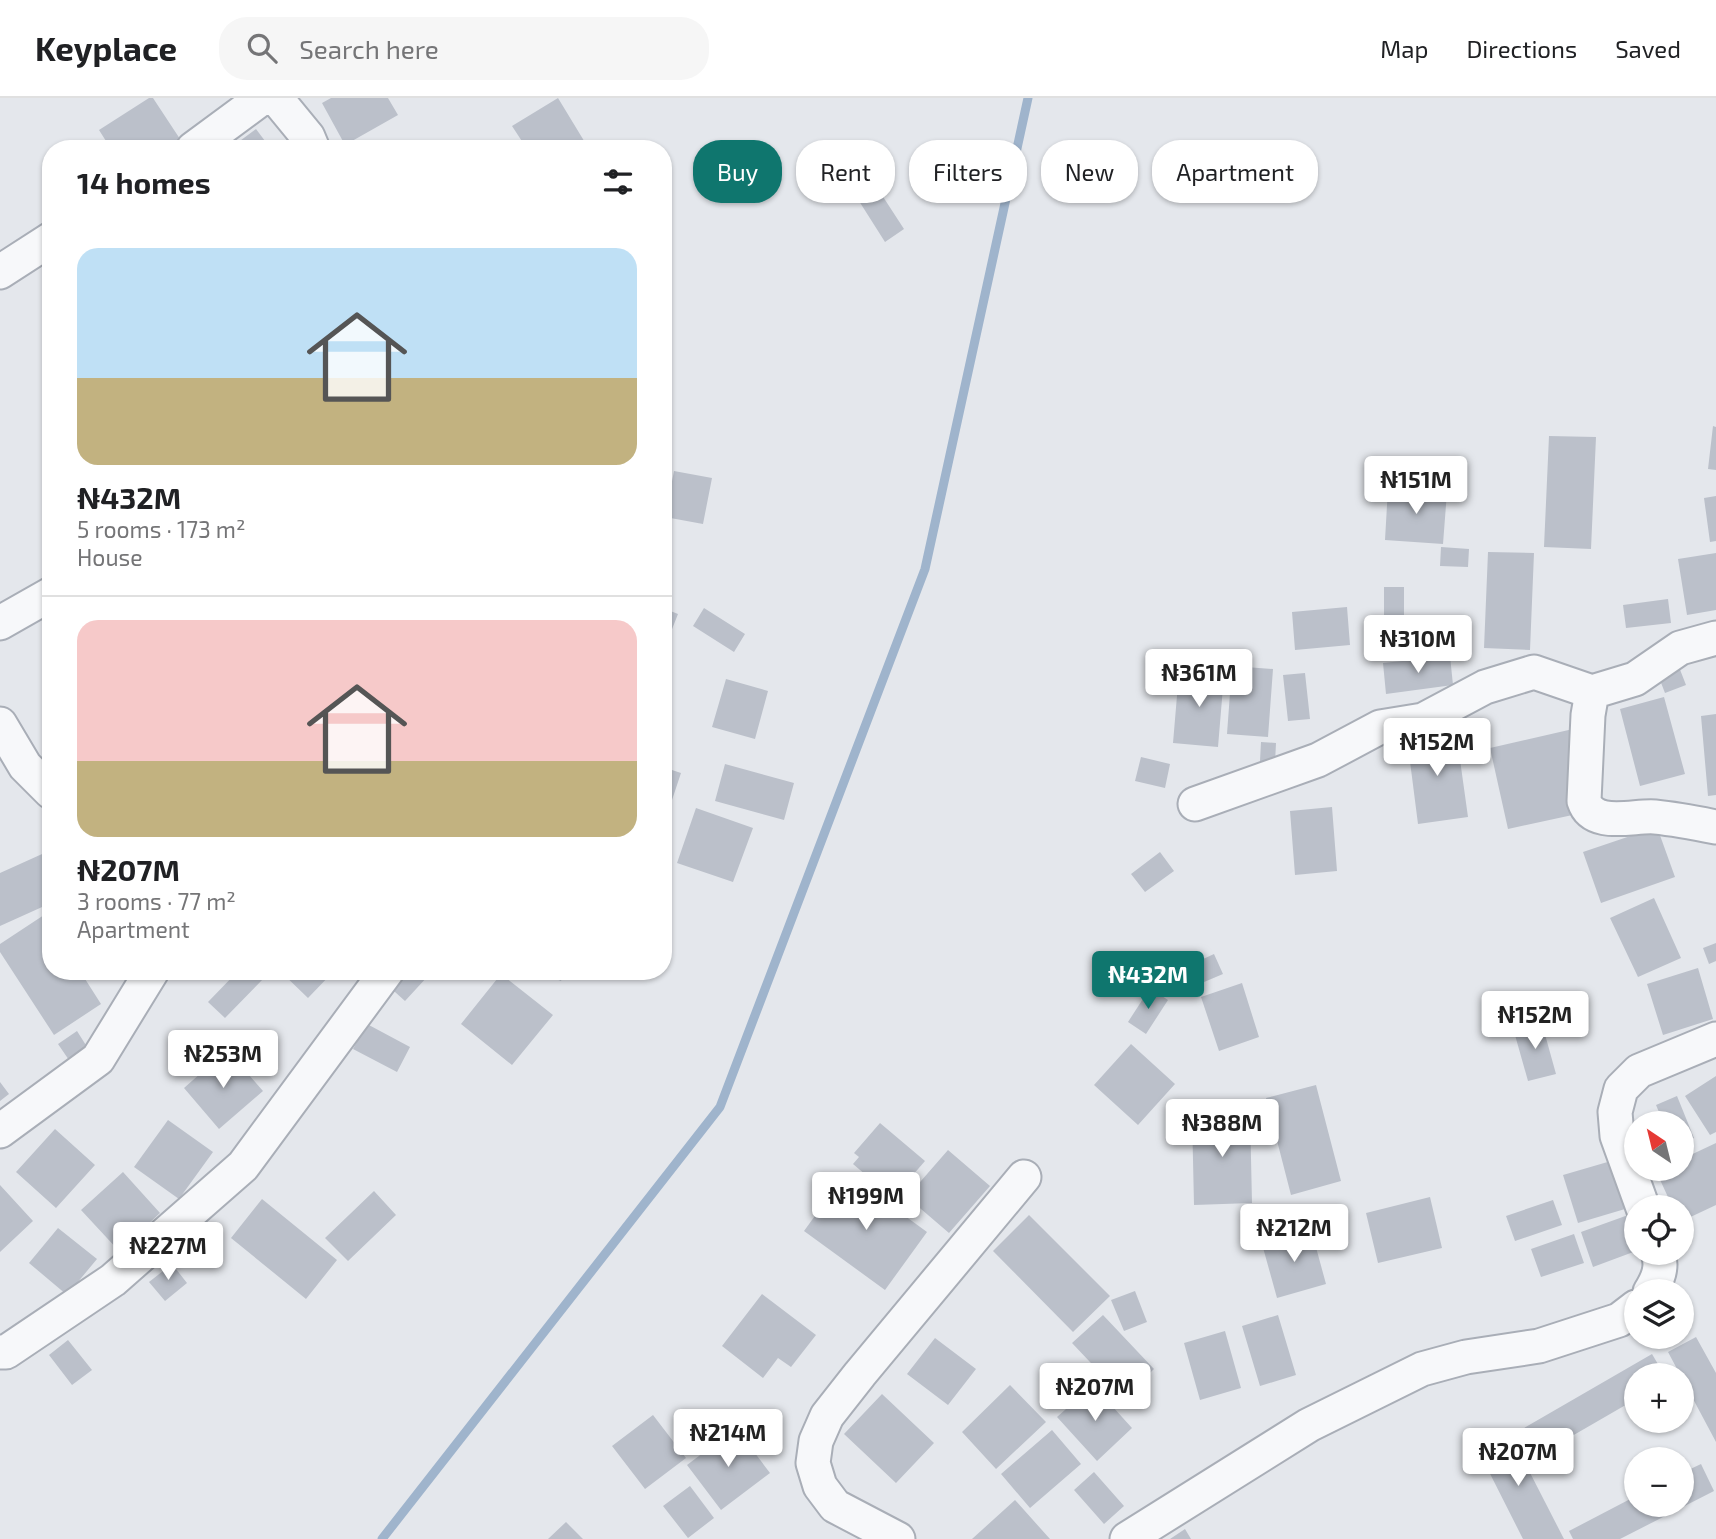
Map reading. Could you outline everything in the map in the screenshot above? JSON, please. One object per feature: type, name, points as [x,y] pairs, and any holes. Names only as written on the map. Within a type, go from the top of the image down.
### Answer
[{"type":"street","points":[[205,140],[262,98]]},
{"type":"street","points":[[276,98],[309,140]]},
{"type":"street","points":[[0,271],[42,245]]},
{"type":"street","points":[[0,623],[42,599]]},
{"type":"street","points":[[1195,804],[1318,760],[1380,727],[1423,720],[1485,687],[1534,673],[1592,692],[1635,679],[1680,648],[1716,638]]},
{"type":"street","points":[[1592,692],[1584,801],[1587,808],[1607,818],[1653,817],[1716,827]]},
{"type":"street","points":[[0,724],[25,766],[42,783]]},
{"type":"street","points":[[0,1132],[98,1059],[146,980]]},
{"type":"street","points":[[0,1352],[6,1353],[113,1280],[243,1166],[380,980]]},
{"type":"street","points":[[1638,1195],[1617,1136],[1615,1112],[1621,1089],[1639,1070],[1716,1039]]},
{"type":"street","points":[[898,1539],[835,1506],[820,1486],[813,1462],[816,1441],[827,1416],[860,1374],[1024,1177]]},
{"type":"street","points":[[1127,1539],[1309,1424],[1422,1370],[1466,1357],[1539,1346],[1624,1316]]},
{"type":"building","points":[[153,98],[181,140],[105,140],[99,130]]},
{"type":"building","points":[[331,98],[388,98],[398,115],[354,140],[342,140],[322,103]]},
{"type":"building","points":[[558,98],[584,140],[521,140],[512,126]]},
{"type":"building","points":[[256,129],[264,140],[241,140]]},
{"type":"building","points":[[860,203],[887,203],[904,229],[885,242]]},
{"type":"building","points":[[1713,426],[1716,427],[1716,470],[1708,469]]},
{"type":"building","points":[[1549,436],[1596,437],[1591,549],[1544,547]]},
{"type":"building","points":[[674,471],[712,478],[703,524],[672,518]]},
{"type":"building","points":[[1388,488],[1447,492],[1443,544],[1385,540]]},
{"type":"building","points":[[1716,496],[1716,541],[1710,542],[1704,498]]},
{"type":"building","points":[[1441,547],[1469,549],[1468,567],[1440,566]]},
{"type":"building","points":[[1488,552],[1534,553],[1530,650],[1484,648]]},
{"type":"building","points":[[1716,553],[1716,610],[1687,615],[1678,559]]},
{"type":"building","points":[[1384,587],[1404,587],[1404,628],[1434,629],[1434,651],[1384,651]]},
{"type":"building","points":[[1668,599],[1671,623],[1626,628],[1623,605]]},
{"type":"building","points":[[1347,607],[1350,645],[1295,650],[1292,612]]},
{"type":"building","points":[[704,608],[745,634],[734,652],[693,626]]},
{"type":"building","points":[[672,612],[678,614],[672,629]]},
{"type":"building","points":[[1450,656],[1453,685],[1386,694],[1383,663]]},
{"type":"building","points":[[1232,666],[1273,669],[1268,737],[1227,734]]},
{"type":"building","points":[[1679,667],[1686,685],[1665,693],[1658,675]]},
{"type":"building","points":[[1179,672],[1224,675],[1218,747],[1173,743]]},
{"type":"building","points":[[1305,673],[1310,719],[1288,721],[1283,675]]},
{"type":"building","points":[[726,679],[768,691],[755,739],[712,727]]},
{"type":"building","points":[[1664,697],[1685,774],[1640,786],[1620,709]]},
{"type":"building","points":[[1716,714],[1716,795],[1708,796],[1701,716]]},
{"type":"building","points":[[1573,729],[1591,811],[1508,829],[1490,748]]},
{"type":"building","points":[[1456,731],[1468,817],[1418,824],[1407,738]]},
{"type":"building","points":[[1261,742],[1276,743],[1275,763],[1260,761]]},
{"type":"building","points":[[1141,757],[1170,764],[1165,788],[1135,781]]},
{"type":"building","points":[[725,764],[794,783],[784,820],[715,801]]},
{"type":"building","points":[[672,770],[681,773],[672,800]]},
{"type":"building","points":[[1332,807],[1337,871],[1295,875],[1290,811]]},
{"type":"building","points":[[696,808],[753,828],[733,882],[677,863]]},
{"type":"building","points":[[1657,827],[1675,877],[1601,903],[1583,852]]},
{"type":"building","points":[[1160,852],[1174,871],[1145,892],[1131,874]]},
{"type":"building","points":[[42,854],[42,907],[0,926],[0,873]]},
{"type":"building","points":[[1654,898],[1681,958],[1638,977],[1610,918]]},
{"type":"building","points":[[42,916],[42,980],[86,980],[101,1004],[54,1035],[0,952],[0,944]]},
{"type":"building","points":[[1716,943],[1716,961],[1709,964],[1703,948]]},
{"type":"building","points":[[1214,954],[1223,974],[1197,985],[1188,966]]},
{"type":"building","points":[[1698,968],[1713,1019],[1663,1035],[1647,984]]},
{"type":"building","points":[[229,980],[262,980],[225,1018],[208,1002]]},
{"type":"building","points":[[289,980],[325,980],[308,998]]},
{"type":"building","points":[[388,980],[424,980],[405,1001],[385,983]]},
{"type":"building","points":[[496,980],[509,980],[553,1015],[512,1065],[461,1024]]},
{"type":"building","points":[[1242,983],[1259,1037],[1219,1051],[1201,997]]},
{"type":"building","points":[[1150,988],[1168,1000],[1146,1034],[1128,1022]]},
{"type":"building","points":[[1541,1020],[1556,1074],[1528,1081],[1513,1028]]},
{"type":"building","points":[[367,1024],[410,1047],[397,1072],[353,1049]]},
{"type":"building","points":[[77,1031],[89,1050],[71,1063],[58,1044]]},
{"type":"building","points":[[1131,1044],[1175,1084],[1138,1125],[1094,1085]]},
{"type":"building","points":[[227,1050],[263,1091],[219,1129],[184,1088]]},
{"type":"building","points":[[1716,1076],[1716,1132],[1710,1135],[1685,1096]]},
{"type":"building","points":[[0,1082],[9,1094],[0,1101]]},
{"type":"building","points":[[1316,1085],[1341,1181],[1291,1195],[1266,1098]]},
{"type":"building","points":[[1677,1096],[1683,1111],[1659,1111],[1656,1105]]},
{"type":"building","points":[[1250,1113],[1252,1203],[1194,1205],[1192,1115]]},
{"type":"building","points":[[168,1120],[213,1152],[179,1199],[134,1167]]},
{"type":"building","points":[[880,1123],[925,1161],[899,1191],[879,1174],[873,1181],[853,1164],[859,1157],[854,1153]]},
{"type":"building","points":[[55,1129],[95,1165],[56,1208],[16,1172]]},
{"type":"building","points":[[1716,1143],[1716,1205],[1694,1215],[1694,1195],[1667,1195],[1661,1181],[1694,1181],[1694,1153]]},
{"type":"building","points":[[948,1150],[990,1186],[949,1233],[907,1197]]},
{"type":"building","points":[[1611,1161],[1624,1209],[1578,1223],[1563,1175]]},
{"type":"building","points":[[123,1172],[160,1213],[119,1251],[81,1210]]},
{"type":"building","points":[[846,1173],[927,1232],[885,1290],[804,1231]]},
{"type":"building","points":[[0,1185],[33,1221],[0,1252]]},
{"type":"building","points":[[374,1191],[396,1215],[348,1261],[325,1238]]},
{"type":"building","points":[[1430,1197],[1442,1248],[1378,1263],[1366,1213]]},
{"type":"building","points":[[262,1199],[337,1260],[306,1299],[231,1238]]},
{"type":"building","points":[[1553,1200],[1562,1225],[1515,1241],[1506,1216]]},
{"type":"building","points":[[1029,1215],[1110,1296],[1073,1332],[993,1251]]},
{"type":"building","points":[[1624,1217],[1624,1255],[1593,1267],[1581,1232]]},
{"type":"building","points":[[58,1228],[97,1259],[67,1295],[29,1263]]},
{"type":"building","points":[[1311,1229],[1326,1284],[1277,1298],[1262,1244]]},
{"type":"building","points":[[1574,1234],[1584,1263],[1541,1277],[1531,1249]]},
{"type":"building","points":[[172,1264],[187,1283],[165,1301],[149,1282]]},
{"type":"building","points":[[1135,1291],[1147,1322],[1124,1331],[1111,1300]]},
{"type":"building","points":[[762,1294],[816,1335],[791,1367],[778,1358],[763,1378],[722,1346]]},
{"type":"building","points":[[1103,1315],[1154,1369],[1124,1398],[1072,1343]]},
{"type":"building","points":[[1278,1315],[1296,1375],[1260,1386],[1242,1326]]},
{"type":"building","points":[[1225,1331],[1241,1388],[1200,1400],[1184,1343]]},
{"type":"building","points":[[1696,1337],[1716,1373],[1716,1442],[1694,1401],[1694,1363],[1674,1363],[1668,1352],[1674,1349],[1694,1349]]},
{"type":"building","points":[[935,1338],[976,1369],[948,1405],[907,1374]]},
{"type":"building","points":[[68,1340],[92,1370],[72,1385],[49,1355]]},
{"type":"building","points":[[1652,1354],[1657,1363],[1636,1363]]},
{"type":"building","points":[[1624,1370],[1624,1406],[1534,1458],[1519,1431]]},
{"type":"building","points":[[1010,1385],[1046,1422],[996,1469],[962,1432]]},
{"type":"building","points":[[1093,1385],[1132,1428],[1097,1461],[1057,1417]]},
{"type":"building","points":[[882,1394],[934,1443],[896,1483],[844,1434]]},
{"type":"building","points":[[653,1415],[686,1458],[645,1489],[612,1446]]},
{"type":"building","points":[[736,1428],[770,1473],[721,1510],[687,1465]]},
{"type":"building","points":[[1507,1428],[1564,1539],[1523,1539],[1475,1444]]},
{"type":"building","points":[[1052,1430],[1081,1464],[1030,1508],[1001,1474]]},
{"type":"building","points":[[1701,1464],[1714,1491],[1694,1501],[1694,1467]]},
{"type":"building","points":[[1094,1472],[1124,1506],[1104,1524],[1074,1490]]},
{"type":"building","points":[[690,1486],[714,1518],[688,1538],[663,1506]]},
{"type":"building","points":[[1015,1500],[1050,1539],[972,1539]]},
{"type":"building","points":[[1624,1502],[1624,1517],[1663,1517],[1620,1539],[1573,1539],[1569,1531]]},
{"type":"building","points":[[566,1522],[583,1539],[548,1539]]},
{"type":"building","points":[[1185,1529],[1191,1539],[1170,1539]]},
{"type":"waterway","points":[[382,1539],[720,1107],[925,569],[1028,98]]}]
